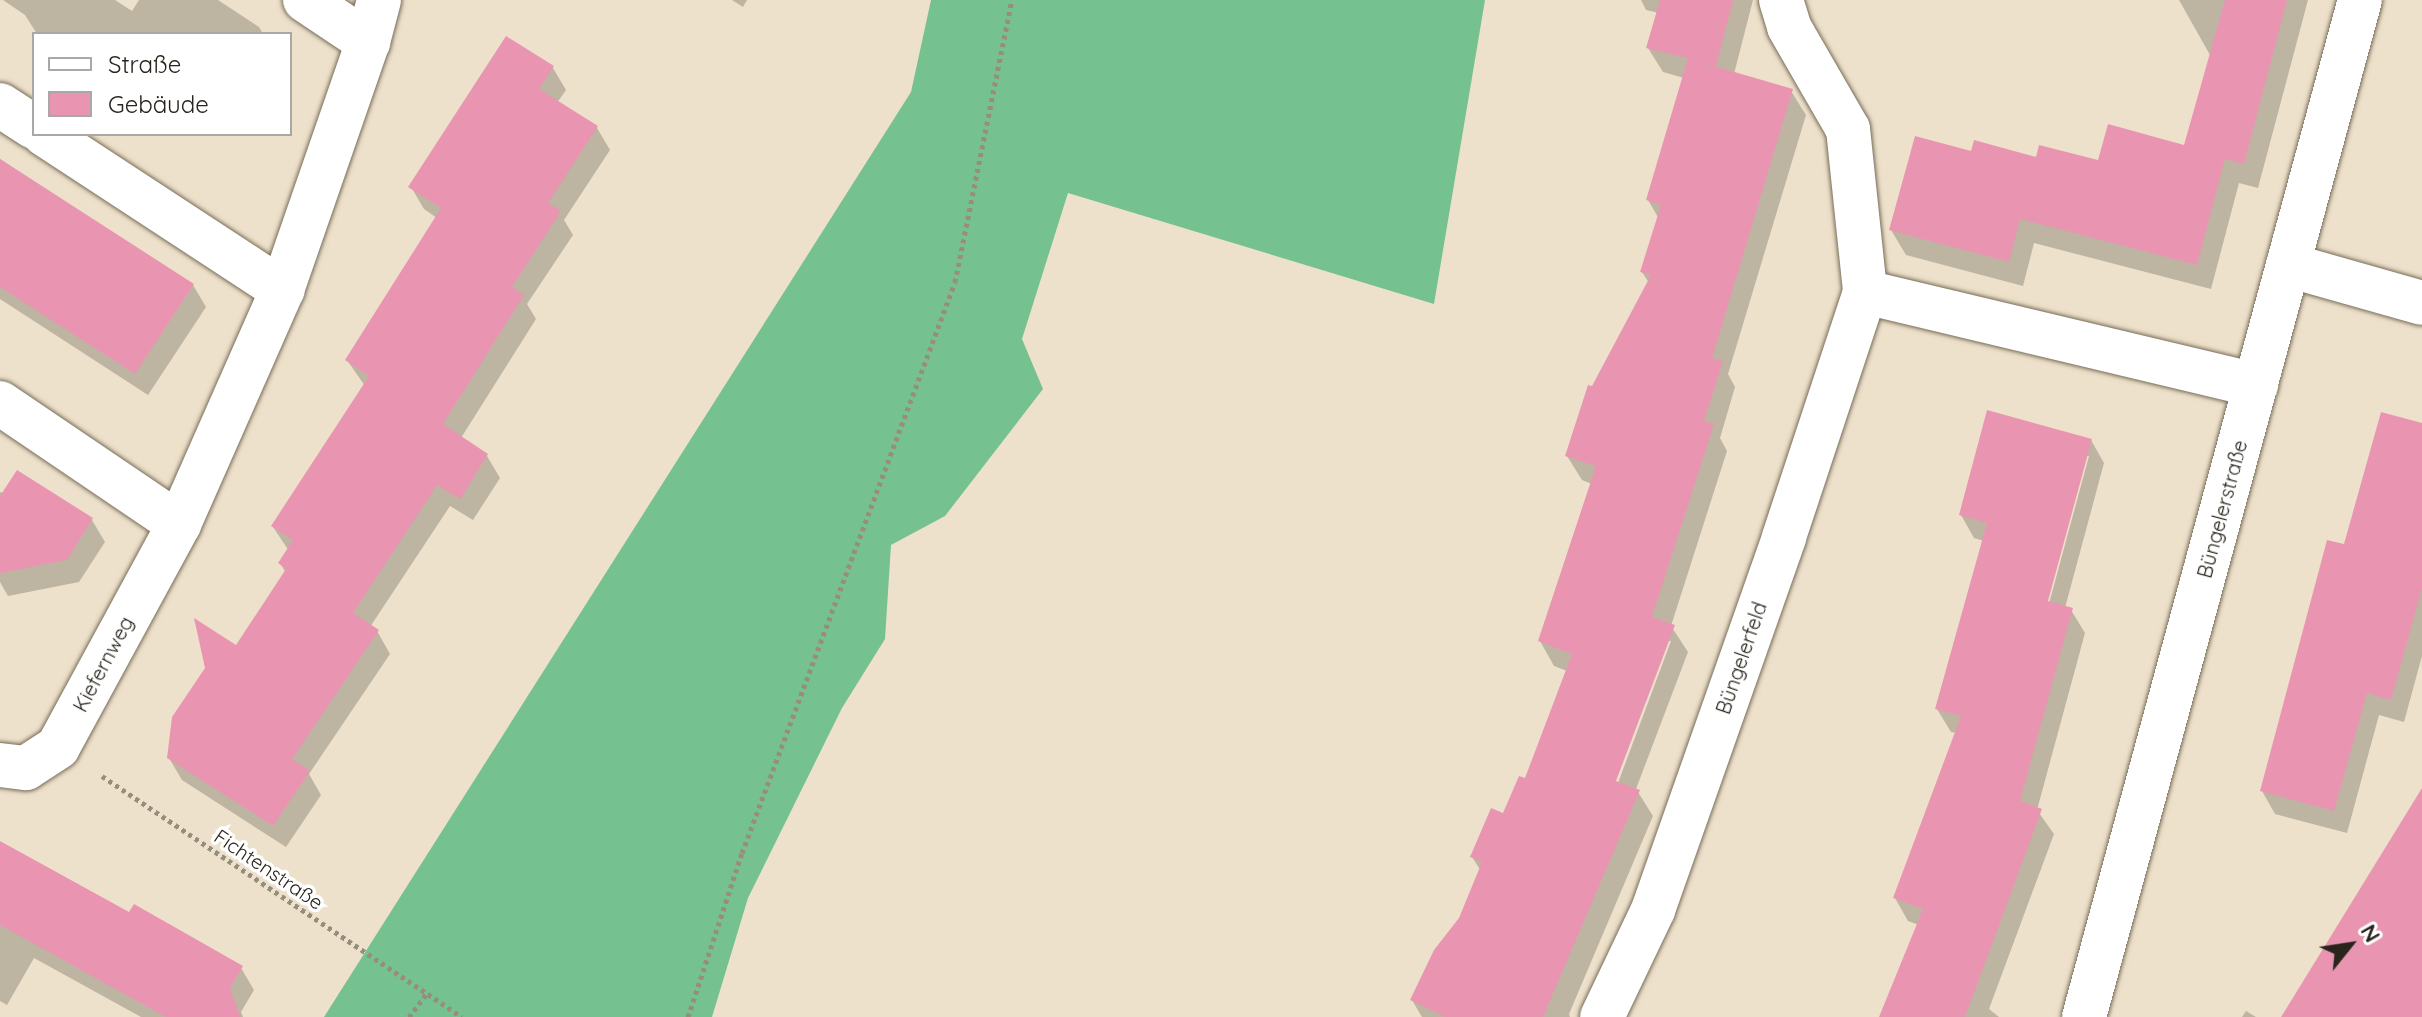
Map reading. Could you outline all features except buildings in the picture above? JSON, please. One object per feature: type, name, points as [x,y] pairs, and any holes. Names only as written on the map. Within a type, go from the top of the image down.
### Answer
[{"type":"street","points":[[305,0],[368,42]]},
{"type":"street","name":"Kiefernweg","points":[[0,765],[26,768],[58,747],[179,524],[282,290],[368,42],[379,0]]},
{"type":"street","name":"Büngelerfeld","points":[[1602,1017],[1653,910],[1784,537],[1865,292],[1848,129],[1789,27],[1781,0]]},
{"type":"street","name":"Büngelerstraße","points":[[2084,1017],[2360,0]]},
{"type":"street","points":[[0,105],[32,126]]},
{"type":"street","points":[[47,136],[282,290]]},
{"type":"street","points":[[2288,265],[2422,303]]},
{"type":"street","points":[[1865,292],[2256,385]]},
{"type":"street","points":[[0,403],[179,524]]},
{"type":"path","points":[[688,1017],[742,853],[955,282],[1012,0]]},
{"type":"path","name":"Fichtenstraße","points":[[58,747],[462,1017]]},
{"type":"path","points":[[409,1017],[427,993]]},
{"type":"green space","points":[[931,0],[1485,0],[1434,304],[1068,193],[1022,339],[1043,389],[945,516],[891,545],[885,639],[842,708],[748,898],[712,1017],[324,1017],[911,92]]}]
